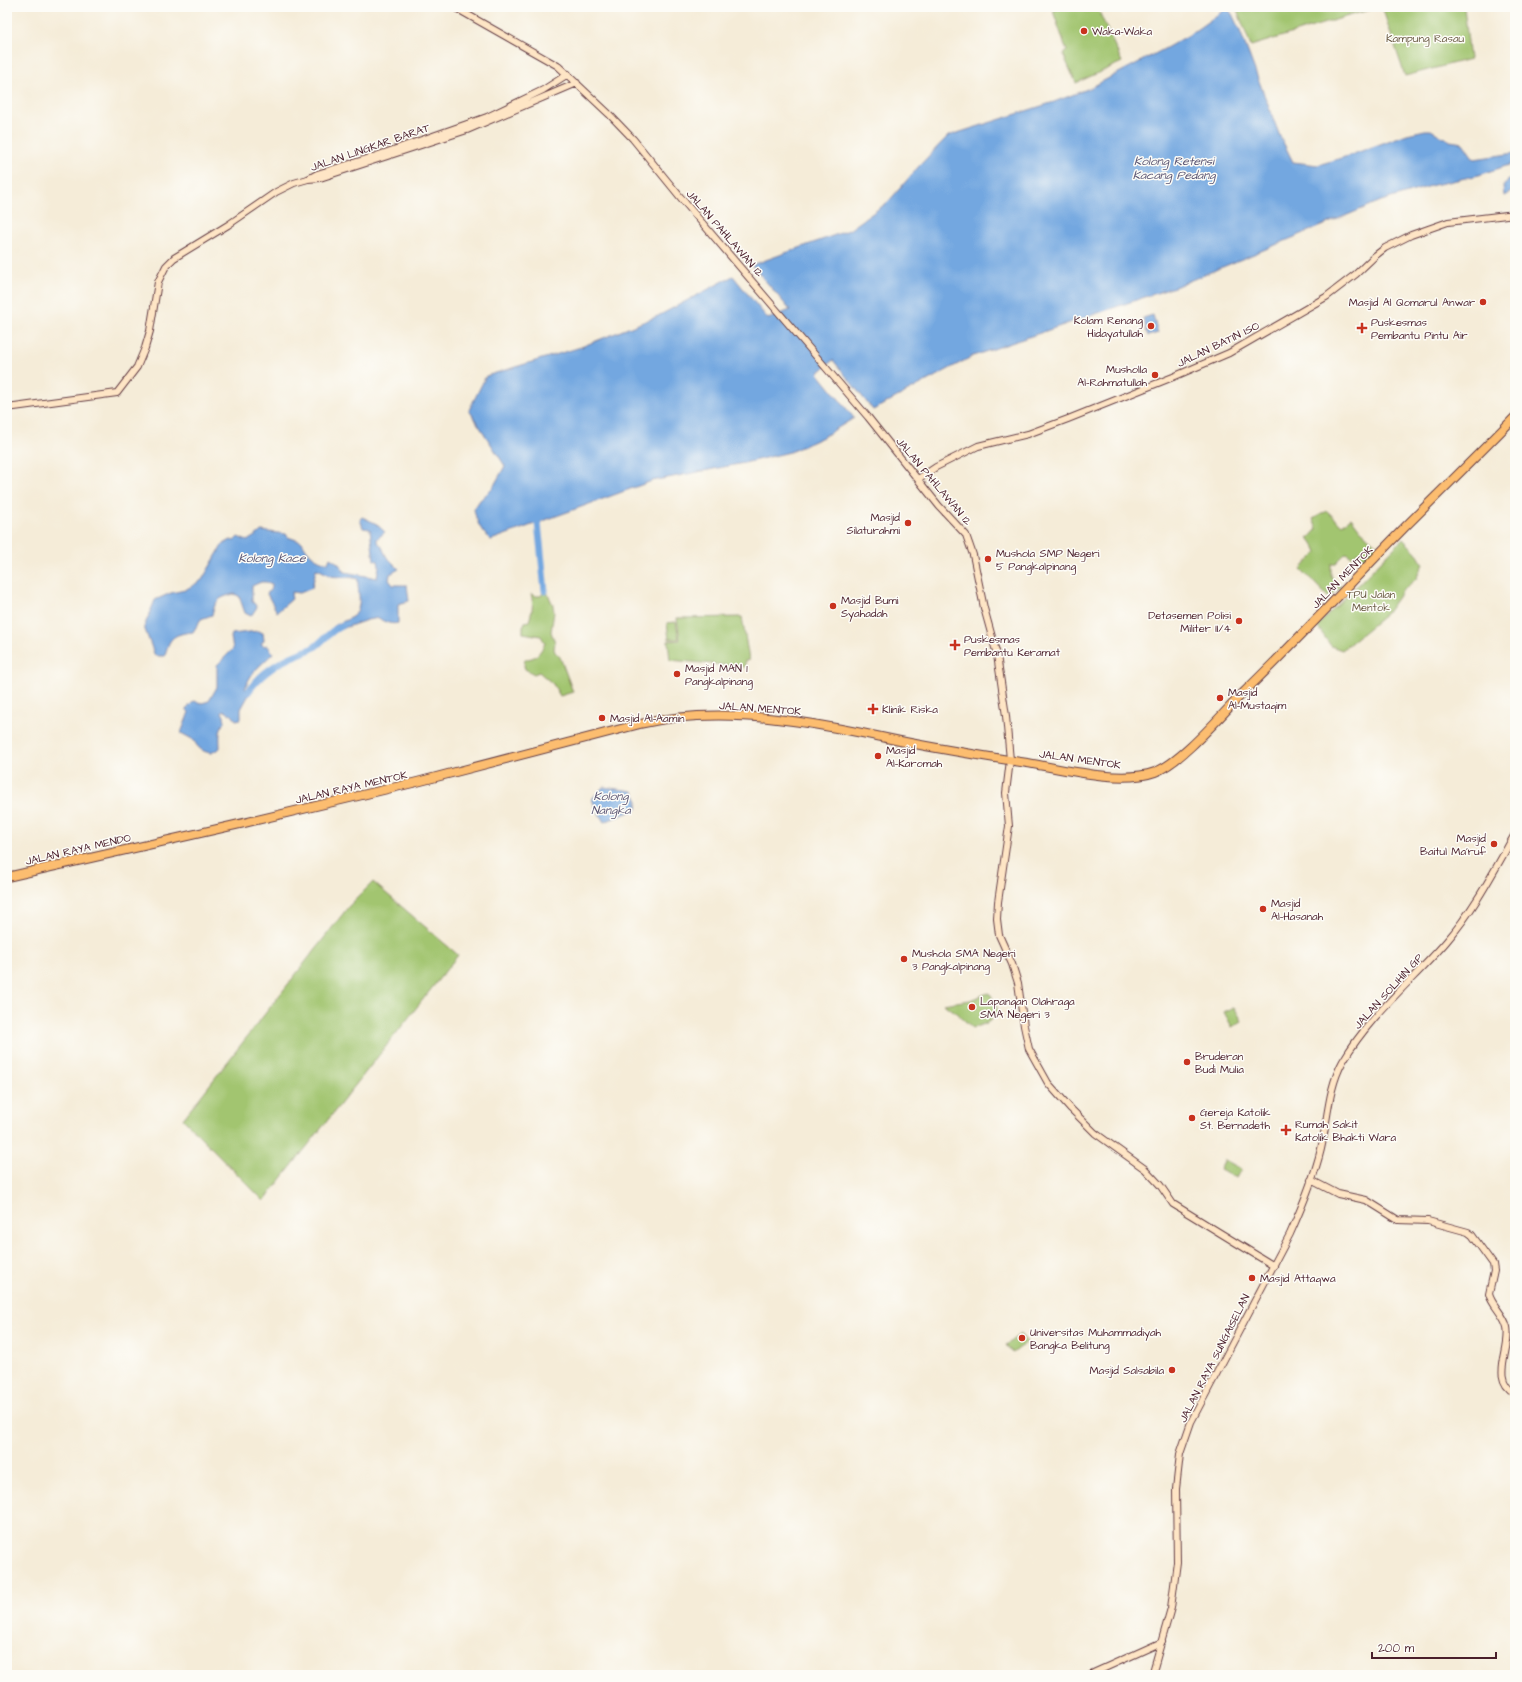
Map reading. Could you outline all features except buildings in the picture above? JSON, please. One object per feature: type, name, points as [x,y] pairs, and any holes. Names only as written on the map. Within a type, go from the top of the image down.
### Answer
[{"type":"highway","name":"JALAN MENTOK","points":[[552,747],[671,718],[716,716],[790,720],[1010,760],[1116,776],[1145,775],[1155,772],[1168,764],[1192,745],[1300,638],[1405,527],[1515,417]]},
{"type":"highway","name":"JALAN RAYA MENTOK","points":[[154,843],[410,784],[552,747]]},
{"type":"highway","name":"JALAN RAYA MENDO","points":[[7,877],[154,843]]},
{"type":"main road","name":"JALAN PAHLAWAN 12","points":[[454,7],[536,53],[568,74],[633,139],[686,204],[828,370],[944,511],[964,532],[970,544],[984,608],[999,665],[1010,760],[1006,793],[1009,826],[998,902],[998,928],[1016,975],[1027,1043],[1037,1064],[1057,1094],[1086,1126],[1102,1139],[1146,1169],[1160,1185],[1173,1204],[1274,1266]]},
{"type":"main road","name":"JALAN LINGKAR BARAT","points":[[308,179],[317,174],[373,157],[487,117],[543,90],[568,74]]},
{"type":"main road","name":"JALAN LINGKAR BARAT","points":[[308,179],[320,178],[467,130],[577,83]]},
{"type":"main road","points":[[7,408],[117,393],[137,367],[145,348],[150,330],[158,282],[162,272],[174,258],[196,243],[228,225],[276,192],[294,183],[308,179]]},
{"type":"main road","name":"JALAN BATIN ISO","points":[[918,479],[951,459],[978,446],[1028,434],[1173,377],[1229,352],[1326,297],[1356,274],[1385,248],[1410,235],[1448,222],[1515,214]]},
{"type":"main road","name":"JALAN SOLIHIN GP","points":[[1274,1266],[1297,1219],[1311,1180],[1321,1148],[1332,1092],[1344,1059],[1364,1030],[1385,1005],[1446,942],[1460,924],[1486,884],[1515,834]]},
{"type":"main road","points":[[1311,1180],[1338,1194],[1366,1200],[1398,1220],[1428,1221],[1468,1232],[1472,1235],[1493,1264],[1494,1271],[1489,1294],[1505,1322],[1508,1333],[1502,1377],[1505,1386],[1515,1394]]},
{"type":"main road","name":"JALAN RAYA SUNGAISELAN","points":[[1152,1675],[1171,1608],[1176,1571],[1175,1495],[1180,1454],[1191,1422],[1274,1266]]},
{"type":"main road","points":[[1089,1675],[1162,1642]]},
{"type":"green space","name":"Waka-Waka","points":[[1062,7],[1097,7],[1122,62],[1076,83],[1063,54],[1067,51],[1053,11]]},
{"type":"green space","points":[[1236,7],[1382,7],[1251,46]]},
{"type":"green space","name":"Kampung Rasau","points":[[1382,7],[1464,7],[1470,59],[1405,76]]},
{"type":"green space","name":"TPU Jalan Mentok","points":[[1327,511],[1342,525],[1351,518],[1360,530],[1379,547],[1365,561],[1358,552],[1352,557],[1346,553],[1335,564],[1331,564],[1331,576],[1341,587],[1329,598],[1301,569],[1317,552],[1313,543],[1308,539],[1317,529],[1313,519]]},
{"type":"green space","name":"TPU Jalan Mentok","points":[[1403,539],[1416,552],[1423,564],[1416,579],[1403,590],[1386,614],[1342,650],[1331,646],[1317,626]]},
{"type":"green space","points":[[544,591],[547,592],[553,605],[554,612],[551,632],[555,642],[554,649],[560,657],[573,692],[560,696],[553,684],[539,672],[534,674],[525,669],[524,666],[525,659],[535,657],[545,643],[541,636],[523,633],[525,622],[529,621],[532,611],[531,594],[541,596]]},
{"type":"green space","points":[[742,617],[749,660],[745,661],[745,667],[670,660],[668,641],[680,640],[677,618]]},
{"type":"green space","points":[[676,622],[679,639],[669,639],[667,623]]},
{"type":"green space","points":[[373,882],[458,955],[264,1201],[183,1119],[349,906]]},
{"type":"green space","name":"Lapangan Olahraga SMA Negeri 3","points":[[988,993],[991,995],[999,1013],[987,1023],[973,1028],[954,1011],[943,1004],[970,1000]]},
{"type":"green space","points":[[1234,1007],[1242,1021],[1232,1027],[1224,1012]]},
{"type":"green space","points":[[1225,1160],[1241,1169],[1236,1178],[1220,1170]]},
{"type":"green space","points":[[1020,1334],[1027,1342],[1013,1353],[1006,1345]]},
{"type":"water","name":"Kolong Retensi Kacang Pedang","points":[[1227,8],[1232,14],[1240,31],[1279,134],[1293,162],[1318,165],[1348,156],[1407,134],[1431,130],[1450,141],[1463,143],[1474,159],[1515,153],[1515,163],[1479,175],[1434,185],[1381,201],[1177,286],[973,356],[873,410],[833,360],[818,373],[854,418],[823,437],[790,452],[744,463],[652,481],[491,540],[482,530],[476,518],[474,509],[480,500],[492,489],[505,466],[469,410],[486,376],[581,347],[658,316],[733,276],[768,319],[790,310],[752,265],[849,230],[888,202],[920,165],[948,136],[1054,102],[1090,88],[1189,35]]},
{"type":"water","points":[[1515,175],[1515,188],[1504,196],[1503,186]]},
{"type":"water","name":"Kolam Renang Hidayatullah","points":[[1153,315],[1158,333],[1148,336],[1143,318]]},
{"type":"water","name":"Kolong Kace","points":[[362,517],[375,523],[385,532],[377,539],[377,541],[382,547],[386,556],[399,569],[390,574],[389,580],[393,585],[407,585],[409,601],[398,604],[398,623],[388,623],[379,618],[367,620],[338,630],[333,627],[351,618],[356,612],[359,604],[358,579],[331,576],[316,569],[312,588],[300,593],[292,592],[292,599],[277,612],[267,594],[272,587],[272,584],[266,582],[261,582],[252,586],[252,601],[257,607],[251,616],[245,613],[239,596],[234,594],[225,596],[219,600],[212,615],[201,619],[193,632],[177,635],[173,638],[168,645],[165,656],[155,656],[144,627],[155,600],[171,593],[185,590],[202,580],[223,544],[231,540],[234,541],[238,537],[247,541],[261,531],[286,534],[288,537],[302,542],[309,553],[319,560],[328,563],[330,558],[338,563],[345,572],[377,578],[379,566],[378,561],[374,560],[370,529],[363,528],[360,519]]},
{"type":"water","points":[[258,631],[263,633],[264,640],[261,644],[265,646],[267,645],[273,653],[256,669],[250,677],[245,689],[248,690],[251,683],[255,684],[241,709],[241,719],[236,720],[232,715],[223,710],[222,712],[225,722],[220,731],[220,748],[211,753],[205,752],[194,740],[181,733],[189,712],[186,709],[194,701],[202,703],[209,701],[217,687],[217,665],[233,649],[232,634]]},
{"type":"water","name":"Kolong Nangka","points":[[603,787],[633,791],[638,801],[637,809],[604,822],[592,799]]},
{"type":"waterway","points":[[538,523],[545,591]]},
{"type":"waterway","points":[[248,692],[262,676],[273,668],[291,657],[313,648],[343,625]]},
{"type":"place","name":"Waka-Waka","points":[[1084,31]]},
{"type":"place","name":"Masjid Al Qomarul Anwar","points":[[1483,302]]},
{"type":"place","name":"Kolam Renang Hidayatullah","points":[[1151,326]]},
{"type":"place","name":"Puskesmas Pembantu Pintu Air","points":[[1362,328]]},
{"type":"place","name":"Musholla Al-Rahmatullah","points":[[1155,375]]},
{"type":"place","name":"Masjid Silaturahmi","points":[[908,523]]},
{"type":"place","name":"Mushola SMP Negeri 5 Pangkalpinang","points":[[988,559]]},
{"type":"place","name":"Masjid Bumi Syahadah","points":[[833,606]]},
{"type":"place","name":"Detasemen Polisi Militer II/4","points":[[1239,621]]},
{"type":"place","name":"Puskesmas Pembantu Keramat","points":[[955,645]]},
{"type":"place","name":"Masjid MAN 1 Pangkalpinang","points":[[677,674]]},
{"type":"place","name":"Masjid Al-Mustaqim","points":[[1220,698]]},
{"type":"place","name":"Klinik Riska","points":[[873,709]]},
{"type":"place","name":"Masjid Al-Aamin","points":[[602,718]]},
{"type":"place","name":"Masjid Al-Karomah","points":[[878,756]]},
{"type":"place","name":"Masjid Baitul Ma'ruf","points":[[1494,844]]},
{"type":"place","name":"Masjid Al-Hasanah","points":[[1263,909]]},
{"type":"place","name":"Mushola SMA Negeri 3 Pangkalpinang","points":[[904,959]]},
{"type":"place","name":"Lapangan Olahraga SMA Negeri 3","points":[[972,1007]]},
{"type":"place","name":"Bruderan Budi Mulia","points":[[1187,1062]]},
{"type":"place","name":"Gereja Katolik St. Bernadeth","points":[[1192,1118]]},
{"type":"place","name":"Rumah Sakit Katolik Bhakti Wara","points":[[1286,1130]]},
{"type":"place","name":"Masjid Attaqwa","points":[[1252,1278]]},
{"type":"place","name":"Universitas Muhammadiyah Bangka Belitung","points":[[1022,1338]]},
{"type":"place","name":"Masjid Salsabila","points":[[1172,1370]]}]
